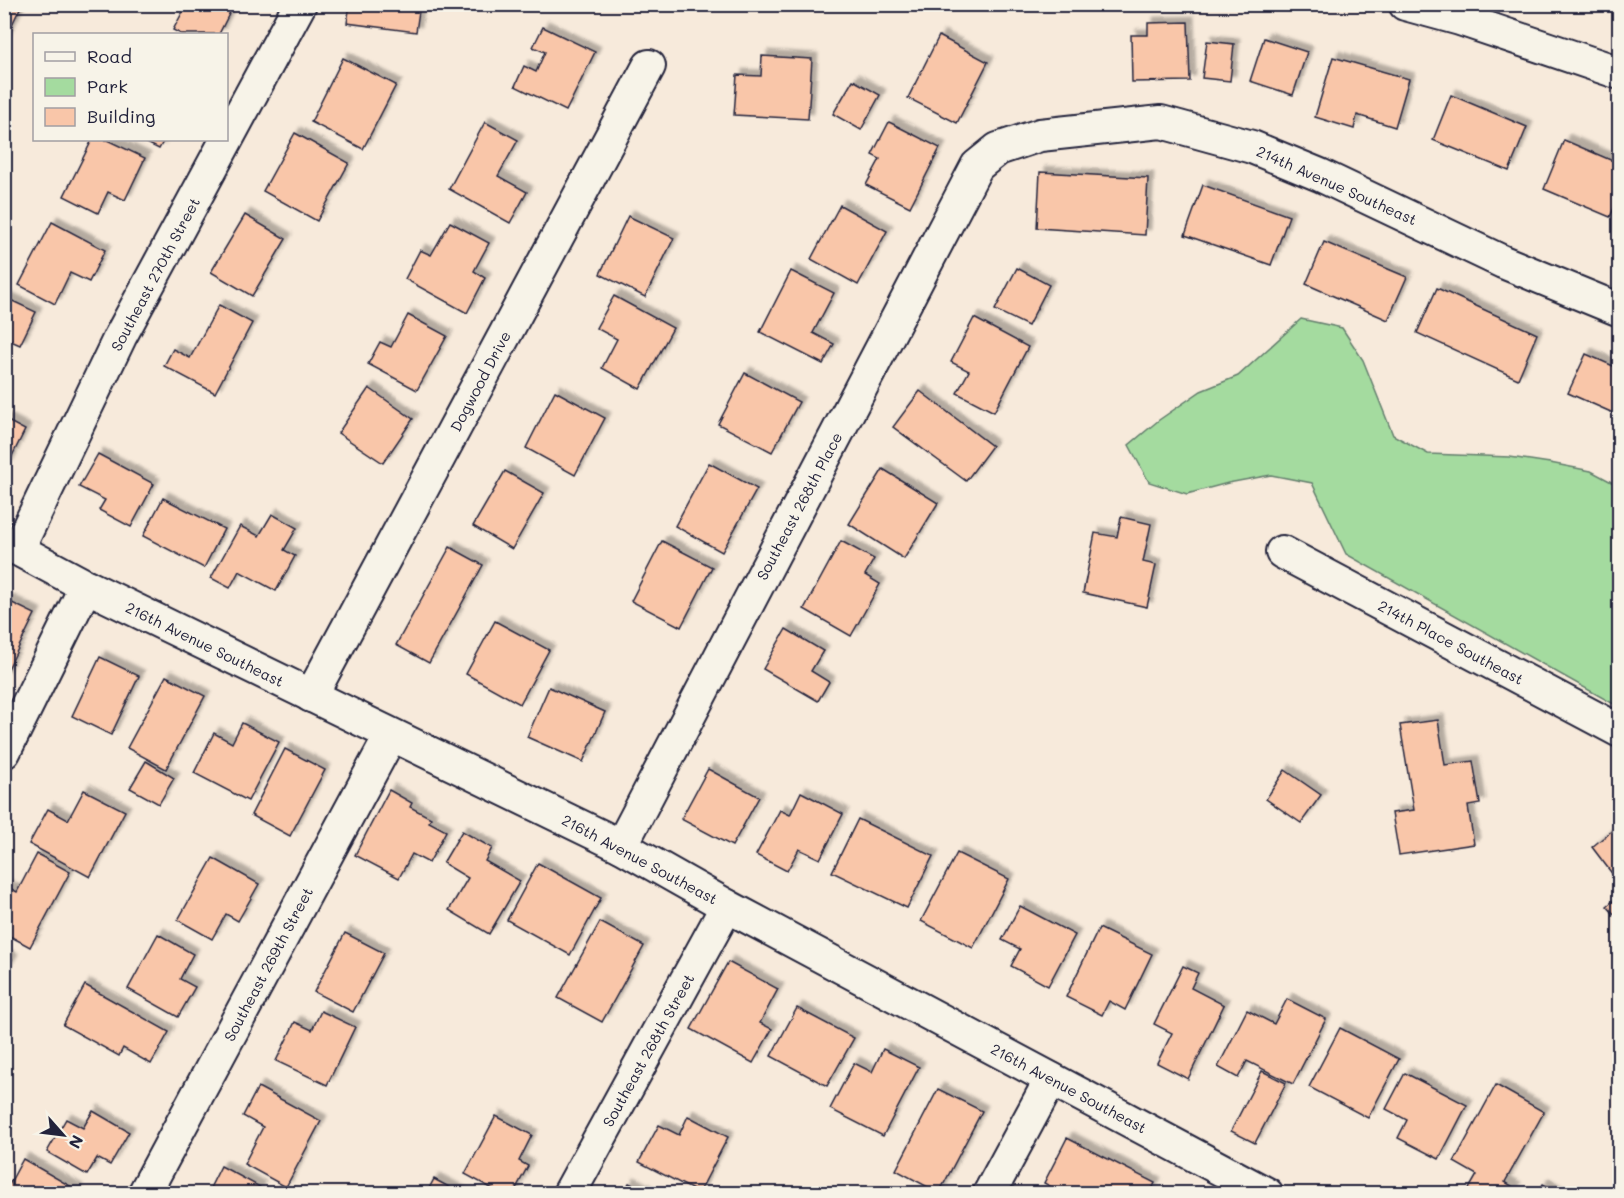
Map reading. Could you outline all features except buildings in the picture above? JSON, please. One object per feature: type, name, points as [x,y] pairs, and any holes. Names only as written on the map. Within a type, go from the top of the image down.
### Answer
[{"type":"street","name":"Southeast 270th Street","points":[[228,137],[300,4]]},
{"type":"street","points":[[1405,4],[1463,12],[1620,74]]},
{"type":"street","name":"Dogwood Drive","points":[[312,696],[649,66]]},
{"type":"street","name":"214th Avenue Southeast","points":[[977,165],[998,149],[1040,135],[1161,122],[1252,147],[1311,171],[1503,262],[1620,310]]},
{"type":"street","name":"Southeast 270th Street","points":[[11,545],[226,141]]},
{"type":"street","name":"Southeast 268th Place","points":[[621,846],[977,165]]},
{"type":"street","name":"216th Avenue Southeast","points":[[11,545],[86,586],[621,846],[727,906],[1268,1194]]},
{"type":"street","name":"214th Place Southeast","points":[[1282,552],[1620,731]]},
{"type":"street","points":[[4,752],[86,586]]},
{"type":"street","name":"Southeast 269th Street","points":[[144,1194],[391,735]]},
{"type":"street","name":"Southeast 268th Street","points":[[569,1194],[727,906]]},
{"type":"street","points":[[989,1194],[1051,1079]]},
{"type":"green space","points":[[1301,319],[1342,328],[1363,360],[1393,435],[1428,454],[1510,457],[1550,463],[1591,471],[1619,486],[1619,707],[1346,554],[1312,483],[1271,475],[1187,494],[1149,482],[1129,445],[1159,420],[1201,391],[1238,376]]}]
